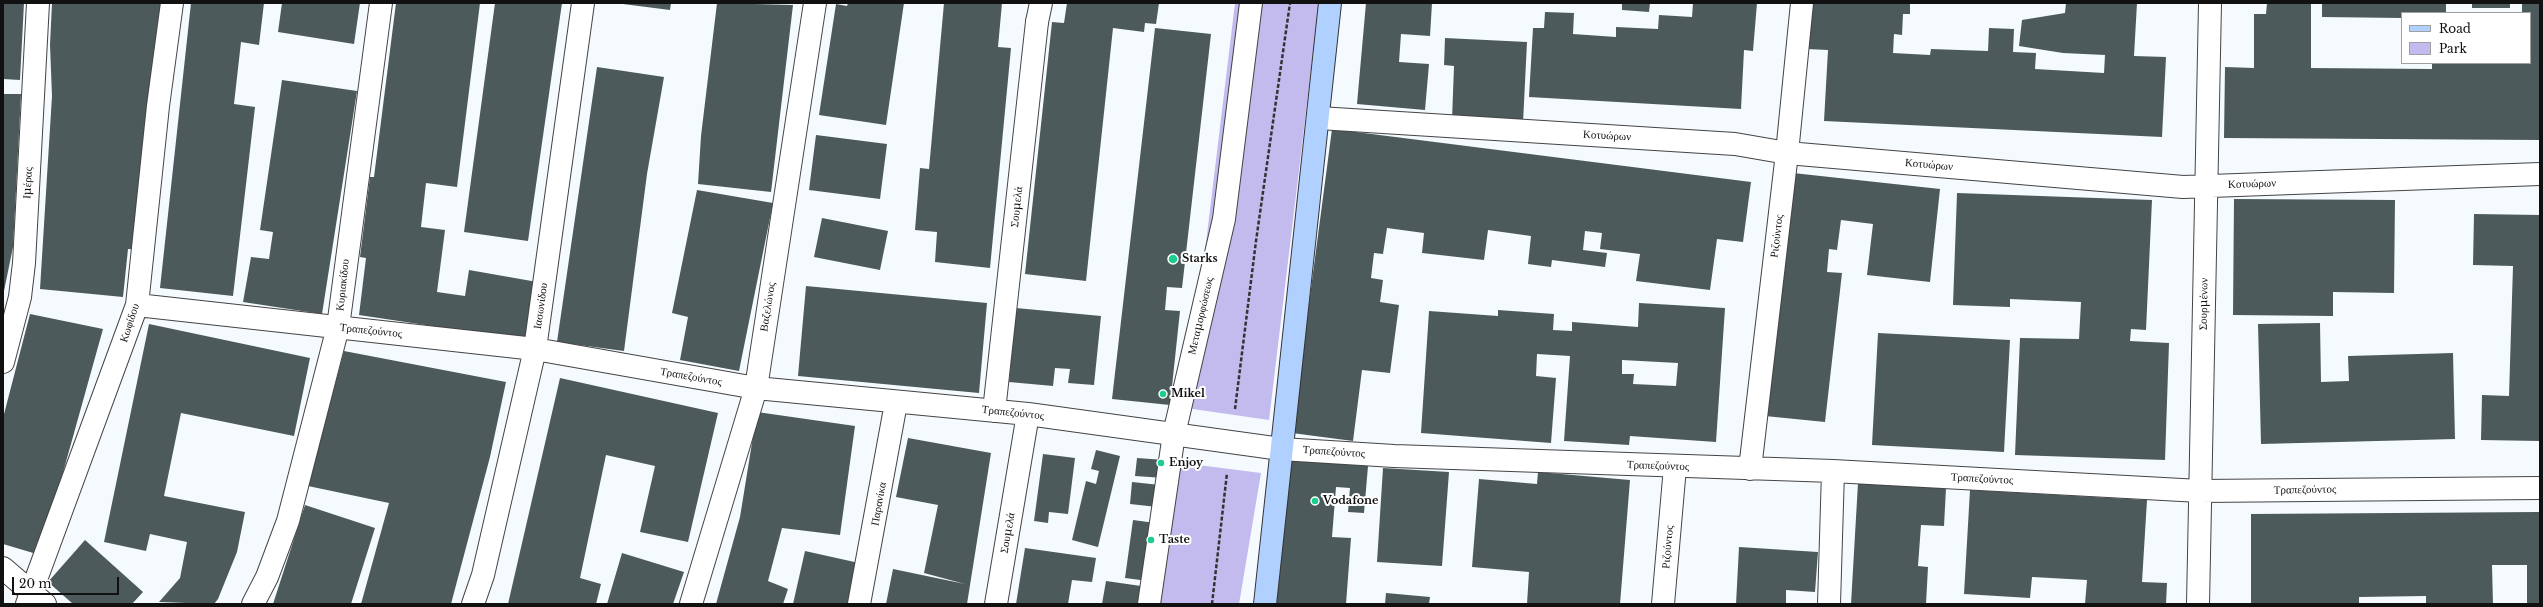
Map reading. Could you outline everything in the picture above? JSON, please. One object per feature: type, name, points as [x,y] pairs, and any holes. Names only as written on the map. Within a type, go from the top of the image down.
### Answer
[{"type":"main road","points":[[1265,604],[1281,449],[1319,118],[1330,3]]},
{"type":"street","name":"Ιμέρας","points":[[3,362],[20,298],[24,262],[38,3]]},
{"type":"street","name":"Κωφίδου","points":[[34,600],[137,305],[172,3]]},
{"type":"street","name":"Κυριακίδου","points":[[254,604],[267,577],[288,520],[338,327],[381,3]]},
{"type":"street","name":"Ιασωνίδου","points":[[473,604],[483,575],[535,349],[583,3]]},
{"type":"street","name":"Βαζελώνος","points":[[691,604],[756,388],[815,3]]},
{"type":"street","name":"Μεταμορφώσεως","points":[[1149,604],[1174,434],[1224,219],[1251,3]]},
{"type":"street","name":"Ριζούντος","points":[[1750,469],[1787,153],[1802,3]]},
{"type":"street","name":"Σουρμένων","points":[[2198,604],[2210,3]]},
{"type":"street","name":"Σουμελά","points":[[994,411],[1039,13]]},
{"type":"street","name":"Κοτυώρων","points":[[1319,118],[1735,144],[1787,153],[2183,187],[2540,174]]},
{"type":"street","name":"Τραπεζούντος","points":[[137,305],[535,349],[756,388],[896,403],[1028,414],[1281,449],[1675,467],[1833,471],[2200,491],[2540,488]]},
{"type":"street","name":"Παρανίκα","points":[[859,604],[896,403]]},
{"type":"street","name":"Σουμελά","points":[[996,604],[1028,414]]},
{"type":"street","name":"Ριζούντος","points":[[1663,604],[1675,467]]},
{"type":"street","points":[[1829,604],[1833,471]]},
{"type":"street","points":[[3,568],[34,600]]},
{"type":"path","points":[[1235,409],[1256,241],[1290,3]]},
{"type":"path","points":[[1212,604],[1227,473]]},
{"type":"green space","points":[[1235,3],[1319,3],[1269,420],[1186,408]]},
{"type":"green space","points":[[1174,462],[1261,473],[1239,604],[1157,604]]},
{"type":"building","points":[[3,3],[24,3],[20,80],[3,79]]},
{"type":"building","points":[[52,3],[165,3],[141,250],[128,249],[123,297],[40,289],[52,96],[50,45]]},
{"type":"building","points":[[191,3],[264,3],[259,45],[241,42],[234,104],[255,107],[233,296],[160,288]]},
{"type":"building","points":[[282,3],[360,3],[354,44],[278,32]]},
{"type":"building","points":[[396,3],[480,3],[457,187],[426,183],[421,227],[445,230],[437,292],[465,296],[469,270],[543,283],[532,341],[359,315],[366,258],[360,257],[370,177],[374,177]]},
{"type":"building","points":[[495,3],[562,3],[528,241],[464,232]]},
{"type":"building","points":[[615,3],[671,3],[670,10]]},
{"type":"building","points":[[717,3],[793,5],[771,192],[698,184],[701,136]]},
{"type":"building","points":[[848,3],[904,3],[886,125],[819,115],[836,4],[847,6]]},
{"type":"building","points":[[944,3],[1002,3],[998,47],[1011,48],[990,268],[935,262],[937,232],[915,230],[920,168],[929,169]]},
{"type":"building","points":[[1067,3],[1159,3],[1156,24],[1145,23],[1144,32],[1113,28],[1086,281],[1025,274],[1052,22],[1064,23]]},
{"type":"building","points":[[1366,3],[1432,3],[1430,36],[1401,34],[1399,62],[1429,64],[1425,110],[1357,104]]},
{"type":"building","points":[[1622,3],[1650,3],[1649,12],[1622,10]]},
{"type":"building","points":[[1693,3],[1757,3],[1753,51],[1744,50],[1741,109],[1529,97],[1533,28],[1544,28],[1545,12],[1574,13],[1573,34],[1616,37],[1616,27],[1658,29],[1659,15],[1692,17]]},
{"type":"building","points":[[1809,3],[1910,3],[1910,14],[1903,14],[1902,35],[1894,34],[1893,53],[1930,55],[1931,49],[1988,51],[1989,28],[2014,29],[2013,52],[2036,53],[2035,69],[2104,73],[2105,55],[2063,53],[2019,46],[2022,20],[2065,13],[2066,3],[2137,3],[2134,56],[2166,57],[2162,137],[1824,121],[1828,50],[1807,49]]},
{"type":"building","points":[[2267,3],[2311,3],[2311,68],[2432,69],[2432,64],[2531,64],[2531,12],[2522,12],[2522,3],[2540,3],[2540,140],[2224,138],[2225,67],[2254,68],[2254,14],[2266,14]]},
{"type":"building","points":[[2322,3],[2446,3],[2446,12],[2401,12],[2401,18],[2322,17]]},
{"type":"building","points":[[2472,3],[2510,3],[2510,8],[2472,8]]},
{"type":"building","points":[[1155,28],[1211,34],[1182,288],[1167,287],[1165,310],[1180,311],[1170,405],[1112,399]]},
{"type":"building","points":[[1445,38],[1527,42],[1523,123],[1452,120],[1454,66],[1444,65]]},
{"type":"building","points":[[597,67],[664,77],[647,174],[624,351],[557,342]]},
{"type":"building","points":[[282,80],[357,91],[322,314],[243,302],[251,257],[269,259],[273,232],[260,230]]},
{"type":"building","points":[[3,94],[21,94],[13,247],[4,291]]},
{"type":"building","points":[[1332,129],[1751,182],[1743,242],[1717,239],[1710,290],[1636,281],[1640,254],[1600,249],[1602,233],[1585,231],[1583,250],[1607,253],[1605,267],[1552,260],[1551,267],[1528,264],[1531,236],[1488,230],[1484,260],[1422,253],[1424,233],[1387,228],[1383,254],[1374,253],[1371,278],[1383,280],[1380,302],[1399,305],[1390,373],[1362,370],[1353,441],[1292,433]]},
{"type":"building","points":[[816,135],[887,144],[880,199],[809,190]]},
{"type":"building","points":[[1793,173],[1940,189],[1930,282],[1867,275],[1873,224],[1841,220],[1837,250],[1829,249],[1827,272],[1842,273],[1825,422],[1765,416]]},
{"type":"building","points":[[697,190],[773,203],[739,371],[680,360],[688,317],[672,313]]},
{"type":"building","points":[[1957,193],[2152,200],[2146,330],[2131,329],[2130,341],[2169,343],[2165,460],[2015,455],[2020,338],[2079,339],[2081,302],[2010,299],[2010,307],[1953,305]]},
{"type":"building","points":[[2234,199],[2395,200],[2394,293],[2333,292],[2333,316],[2233,315]]},
{"type":"building","points":[[2474,214],[2540,215],[2540,441],[2481,440],[2482,395],[2509,396],[2513,266],[2473,265]]},
{"type":"building","points":[[822,218],[888,231],[880,270],[814,257]]},
{"type":"building","points":[[806,286],[987,303],[979,393],[798,376]]},
{"type":"building","points":[[1639,303],[1725,308],[1716,442],[1630,436],[1629,445],[1564,441],[1570,356],[1537,354],[1536,376],[1556,378],[1551,443],[1421,433],[1429,311],[1498,316],[1498,310],[1554,314],[1553,330],[1572,331],[1572,322],[1638,327]],"holes":[[[1622,360],[1678,363],[1676,386],[1633,384],[1634,374],[1622,374]]]},
{"type":"building","points":[[1016,308],[1101,316],[1094,385],[1068,383],[1070,369],[1055,368],[1053,386],[1009,382]]},
{"type":"building","points":[[30,314],[103,329],[40,555],[3,544],[3,418]]},
{"type":"building","points":[[2320,323],[2321,382],[2349,381],[2348,356],[2453,353],[2455,439],[2261,444],[2258,324]]},
{"type":"building","points":[[149,324],[310,358],[294,436],[181,413],[164,496],[245,512],[237,552],[218,599],[214,604],[159,602],[180,578],[187,542],[150,534],[146,551],[104,542]]},
{"type":"building","points":[[1878,333],[2010,340],[2004,452],[1872,445]]},
{"type":"building","points":[[344,351],[506,382],[490,457],[451,604],[361,604],[389,503],[308,486]]},
{"type":"building","points":[[560,378],[718,413],[688,542],[640,532],[655,466],[606,455],[580,578],[601,584],[596,604],[508,604]]},
{"type":"building","points":[[757,412],[855,426],[840,535],[782,528],[768,581],[788,589],[783,604],[716,604],[740,517]]},
{"type":"building","points":[[908,438],[991,453],[967,604],[886,604],[893,569],[965,584],[924,573],[938,505],[896,497]]},
{"type":"building","points":[[1096,450],[1120,456],[1098,547],[1072,540],[1086,481],[1096,484],[1099,471],[1091,469]]},
{"type":"building","points":[[1043,454],[1075,458],[1068,514],[1049,512],[1048,523],[1034,521]]},
{"type":"building","points":[[1137,458],[1165,460],[1164,478],[1135,476]]},
{"type":"building","points":[[1288,460],[1368,466],[1364,513],[1348,512],[1350,488],[1336,487],[1332,537],[1351,538],[1346,604],[1271,604]]},
{"type":"building","points":[[1383,468],[1449,472],[1442,566],[1377,562]]},
{"type":"building","points":[[1538,472],[1630,480],[1620,604],[1527,604],[1529,572],[1472,567],[1479,479],[1537,484]]},
{"type":"building","points":[[1132,482],[1160,485],[1157,507],[1130,504]]},
{"type":"building","points":[[1858,483],[1946,488],[1944,526],[1921,525],[1918,566],[1928,567],[1926,604],[1851,604]]},
{"type":"building","points":[[1970,490],[2147,500],[2142,582],[2167,583],[2166,604],[2085,604],[2087,580],[2032,577],[2030,598],[1964,594]]},
{"type":"building","points":[[305,505],[375,528],[351,604],[273,604]]},
{"type":"building","points":[[2540,512],[2540,604],[2527,604],[2527,565],[2492,565],[2493,604],[2426,604],[2426,596],[2359,597],[2359,604],[2251,604],[2251,514]]},
{"type":"building","points":[[1133,520],[1155,523],[1148,581],[1125,578]]},
{"type":"building","points":[[85,540],[143,592],[132,604],[73,604],[48,582]]},
{"type":"building","points":[[1739,547],[1818,552],[1815,592],[1786,590],[1786,604],[1736,604]]},
{"type":"building","points":[[1025,548],[1096,558],[1092,582],[1072,580],[1068,604],[1016,604]]},
{"type":"building","points":[[805,551],[859,563],[850,604],[793,604]]},
{"type":"building","points":[[622,553],[684,572],[673,604],[607,604]]},
{"type":"building","points":[[1106,581],[1141,586],[1139,604],[1102,604]]},
{"type":"building","points":[[1386,593],[1430,597],[1429,604],[1385,604]]},
{"type":"place","name":"Starks","points":[[1173,259]]},
{"type":"place","name":"Mikel","points":[[1163,394]]},
{"type":"place","name":"Enjoy","points":[[1161,463]]},
{"type":"place","name":"Vodafone","points":[[1315,501]]},
{"type":"place","name":"Taste","points":[[1151,540]]}]
